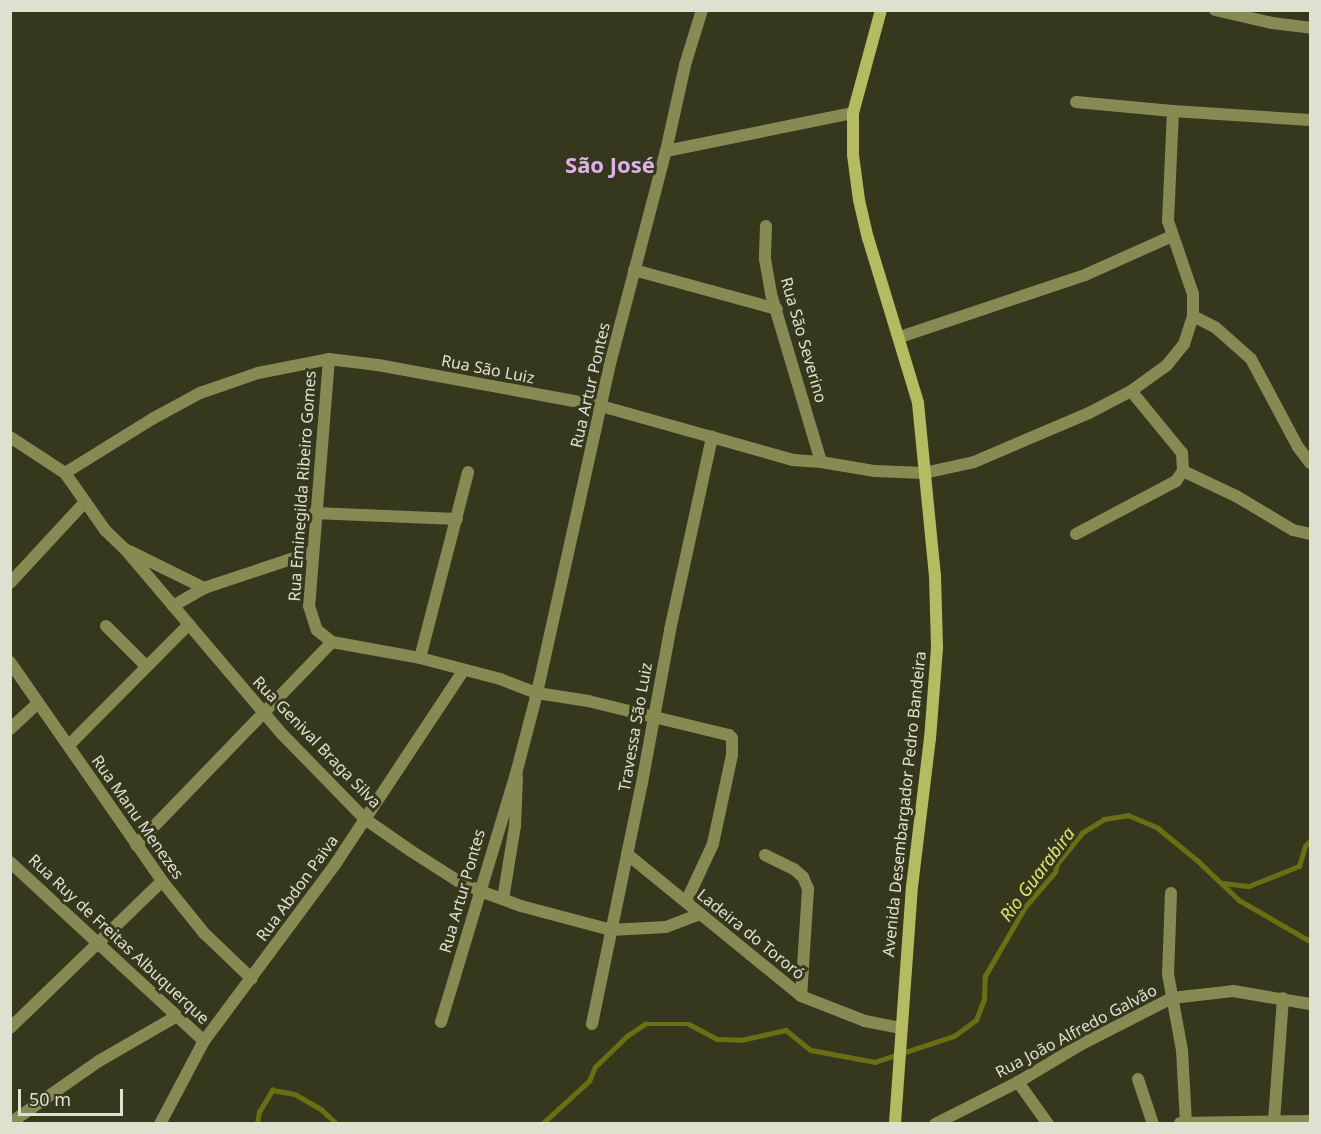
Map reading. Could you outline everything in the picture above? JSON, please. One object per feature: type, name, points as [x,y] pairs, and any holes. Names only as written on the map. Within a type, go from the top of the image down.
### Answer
[{"type":"main road","name":"Avenida Desembargador Pedro Bandeira","points":[[881,10],[853,113],[853,155],[859,200],[868,238],[900,337],[918,403],[935,575],[937,648],[930,738],[912,885],[896,1079],[895,1124]]},
{"type":"street","name":"Rua Artur Pontes","points":[[441,1022],[517,770],[537,693],[601,406],[666,151],[685,65],[702,10]]},
{"type":"street","points":[[1215,10],[1273,17],[1311,28]]},
{"type":"street","points":[[1076,102],[1311,120]]},
{"type":"street","points":[[1173,111],[1168,198],[1172,236],[1194,294],[1193,316],[1215,327],[1251,359],[1298,447],[1311,463]]},
{"type":"street","points":[[666,151],[853,113]]},
{"type":"street","name":"Rua São Severino","points":[[766,226],[765,260],[771,294],[821,462]]},
{"type":"street","points":[[900,337],[1085,275],[1172,236]]},
{"type":"street","points":[[634,270],[777,309]]},
{"type":"street","name":"Rua São Luiz","points":[[64,473],[152,419],[200,393],[258,373],[328,359],[433,375],[601,406],[782,457],[875,471],[924,473],[974,462],[1017,445],[1131,391],[1167,365],[1184,344],[1193,316]]},
{"type":"street","name":"Rua Eminegilda Ribeiro Gomes","points":[[328,359],[314,513],[309,612],[317,630],[332,642]]},
{"type":"street","points":[[1076,534],[1176,481],[1183,471],[1182,453],[1131,391]]},
{"type":"street","name":"Rua Genival Braga Silva","points":[[10,437],[64,473],[84,503],[263,712],[366,819],[458,882],[503,899],[611,930],[626,931],[666,927],[700,914]]},
{"type":"street","name":"Travessa São Luiz","points":[[592,1024],[653,716],[712,437]]},
{"type":"street","points":[[1183,471],[1236,496],[1293,530],[1311,534]]},
{"type":"street","points":[[420,658],[468,472]]},
{"type":"street","points":[[10,583],[84,503]]},
{"type":"street","points":[[314,513],[456,519]]},
{"type":"street","name":"Rua Genival Braga Silva","points":[[125,549],[204,588]]},
{"type":"street","points":[[173,606],[204,588],[312,552]]},
{"type":"street","points":[[69,745],[189,624]]},
{"type":"street","points":[[106,626],[146,666]]},
{"type":"street","points":[[136,845],[332,642],[420,658],[500,679],[537,693],[588,701],[729,735],[732,739],[725,795],[712,844],[686,902]]},
{"type":"street","name":"Rua Manu Menezes","points":[[10,662],[162,881],[204,933],[252,979]]},
{"type":"street","name":"Rua Abdon Paiva","points":[[160,1124],[204,1041],[252,979],[366,819],[463,671]]},
{"type":"street","points":[[10,729],[38,703]]},
{"type":"street","name":"Rua Artur Pontes","points":[[503,899],[515,826],[517,770]]},
{"type":"street","name":"Ladeira do Tororó","points":[[627,854],[801,996],[900,1033]]},
{"type":"street","points":[[765,855],[795,869],[803,877],[808,889],[801,996]]},
{"type":"street","name":"Rua Ruy de Freitas Albuquerque","points":[[13,870],[99,943],[204,1041]]},
{"type":"street","points":[[10,1028],[162,881]]},
{"type":"street","points":[[1172,893],[1168,974],[1182,1050],[1184,1123],[1311,1121]]},
{"type":"street","name":"Rua João Alfredo Galvão","points":[[935,1124],[1018,1082],[1100,1034],[1172,998],[1233,991],[1311,1004]]},
{"type":"street","points":[[1274,1121],[1283,998]]},
{"type":"street","points":[[13,1121],[99,1061],[177,1016]]},
{"type":"street","points":[[1138,1079],[1153,1124]]},
{"type":"street","points":[[1018,1082],[1048,1124]]},
{"type":"waterway","name":"Rio Guarabira","points":[[542,1124],[589,1081],[595,1067],[627,1036],[645,1024],[689,1024],[717,1039],[741,1040],[786,1030],[811,1050],[875,1062],[954,1036],[976,1020],[984,999],[985,976],[1025,907],[1055,872],[1057,864],[1082,833],[1104,819],[1128,815],[1158,828],[1197,860],[1239,900],[1310,941]]},
{"type":"waterway","points":[[1223,883],[1249,886],[1299,866],[1305,846],[1310,841]]},
{"type":"waterway","name":"Rio Guarabira","points":[[257,1124],[259,1112],[272,1090],[295,1094],[321,1109],[337,1124]]},
{"type":"district","name":"São José","points":[[610,165]]}]
